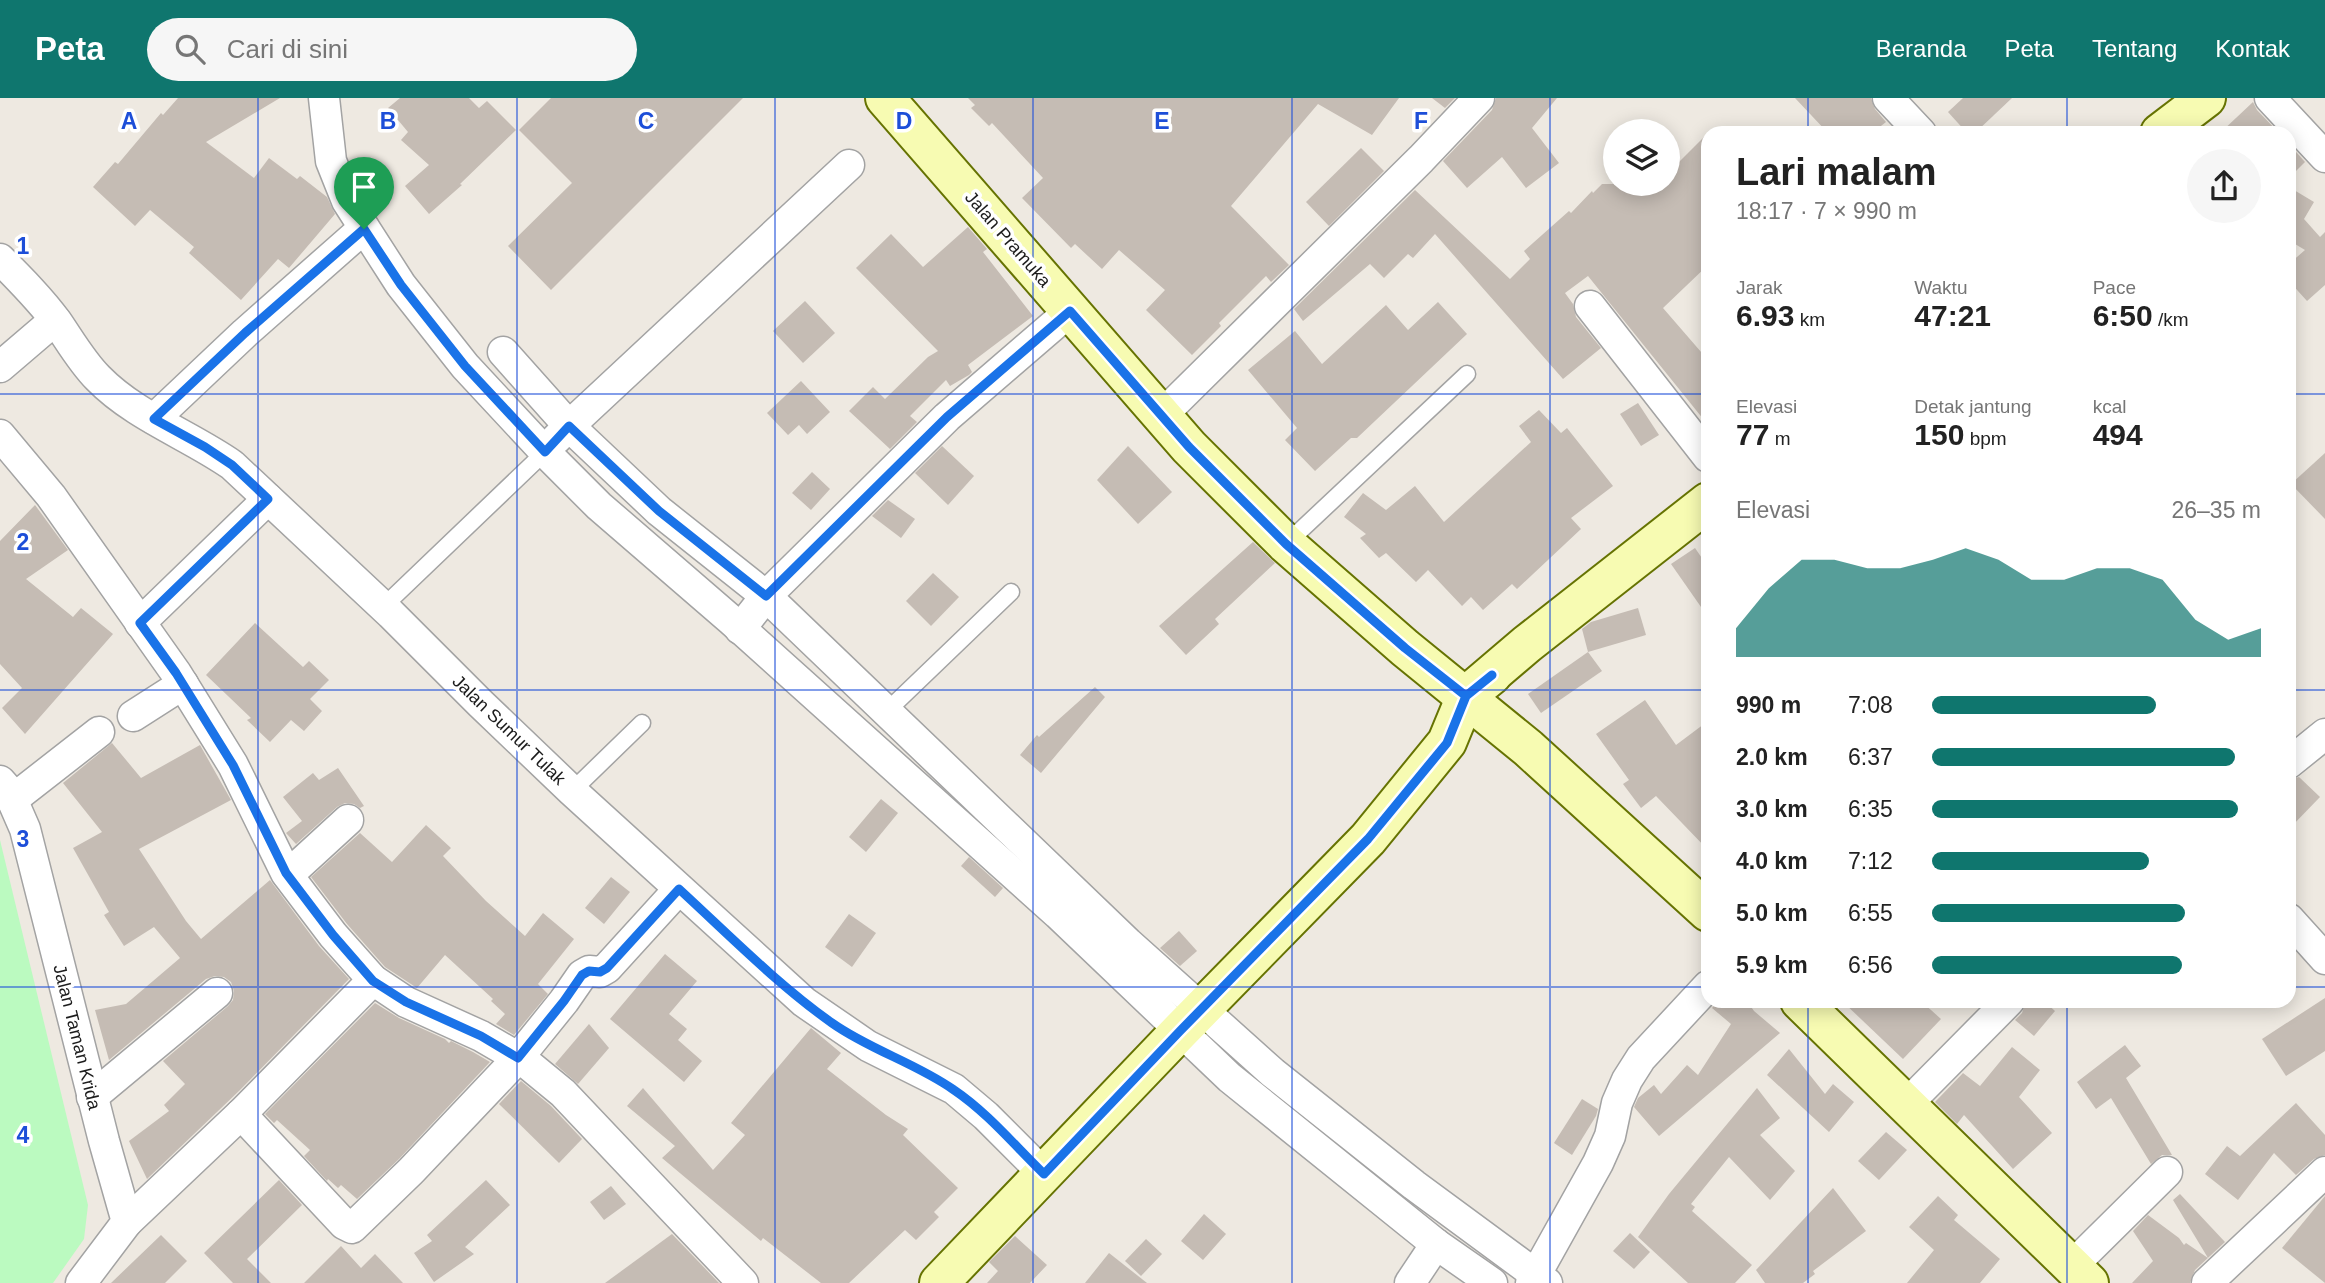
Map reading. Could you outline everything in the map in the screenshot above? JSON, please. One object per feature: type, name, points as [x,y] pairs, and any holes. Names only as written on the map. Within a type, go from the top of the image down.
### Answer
[{"type":"street","points":[[324,98],[331,161],[347,201],[401,285],[465,366],[557,438],[659,511],[753,613],[1058,914],[1136,987],[1273,1073],[1536,1281],[1598,1163],[1610,1136],[1617,1103],[1627,1080],[1641,1058],[1701,994]]},
{"type":"street","name":"Jalan Pramuka","points":[[886,98],[1189,447],[1286,544],[1405,648],[1479,685],[1528,748],[1701,906]]},
{"type":"street","points":[[1163,414],[1421,159],[1479,98]]},
{"type":"street","points":[[1888,98],[1914,126]]},
{"type":"street","points":[[2169,126],[2206,98]]},
{"type":"street","points":[[2270,98],[2325,157]]},
{"type":"street","points":[[557,438],[849,165]]},
{"type":"street","points":[[154,419],[245,333],[364,229]]},
{"type":"street","name":"Jalan Sumur Tulak","points":[[0,259],[55,320],[97,377],[121,399],[232,465],[572,791],[804,1002],[868,1046],[954,1089],[986,1116],[1044,1174]]},
{"type":"street","points":[[1590,306],[1701,448]]},
{"type":"street","points":[[753,613],[947,417],[1070,311]]},
{"type":"street","points":[[0,367],[55,320]]},
{"type":"street","points":[[503,352],[599,506],[753,613],[886,712],[1003,824],[1191,1020],[1230,1079],[1436,1244],[1492,1283]]},
{"type":"street","points":[[0,435],[51,496],[183,684],[233,765],[288,875],[333,935],[373,981],[406,1002],[481,1036],[518,1058],[563,1093],[743,1283]]},
{"type":"street","points":[[140,623],[268,499]]},
{"type":"street","points":[[939,1283],[1368,839],[1447,743],[1479,685],[1701,507]]},
{"type":"street","points":[[133,716],[183,684]]},
{"type":"street","points":[[6,790],[100,732]]},
{"type":"street","points":[[2296,757],[2325,734]]},
{"type":"street","name":"Jalan Taman Krida","points":[[6,790],[25,829],[92,1097],[127,1222]]},
{"type":"street","points":[[288,875],[348,820]]},
{"type":"street","points":[[241,1114],[344,1224],[352,1228],[411,1171],[518,1058],[582,975],[607,968],[679,889]]},
{"type":"street","points":[[2296,927],[2325,959]]},
{"type":"street","points":[[81,1283],[127,1222],[241,1114],[373,981]]},
{"type":"street","points":[[92,1097],[217,992]]},
{"type":"street","points":[[1807,1008],[2081,1275],[2167,1172]]},
{"type":"street","points":[[1906,1105],[2002,1008]]},
{"type":"street","points":[[2207,1283],[2325,1172]]},
{"type":"street","points":[[1410,1283],[1436,1244]]},
{"type":"lane","points":[[1286,544],[1467,373]]},
{"type":"lane","points":[[383,607],[557,438]]},
{"type":"lane","points":[[886,712],[1011,592]]},
{"type":"lane","points":[[572,791],[642,723]]},
{"type":"green space","points":[[0,840],[88,1205],[84,1239],[53,1283],[0,1283]]},
{"type":"building","points":[[178,98],[280,98],[206,142],[254,178],[269,158],[297,179],[300,176],[327,197],[335,214],[289,268],[278,259],[241,300],[189,253],[194,247],[150,210],[135,226],[93,187],[115,162],[118,164],[161,113],[163,115]]},
{"type":"building","points":[[400,98],[469,98],[479,108],[487,101],[516,130],[429,214],[405,186],[429,165],[401,140],[408,132],[388,108]]},
{"type":"building","points":[[551,98],[743,98],[551,290],[508,246],[572,183],[519,130]]},
{"type":"building","points":[[968,98],[1399,98],[1372,135],[1318,104],[1231,206],[1289,265],[1271,282],[1266,276],[1219,323],[1221,326],[1192,355],[1146,310],[1165,290],[1119,250],[1102,269],[1075,244],[1071,248],[1022,198],[1043,178],[992,123],[989,126],[971,108],[975,105]]},
{"type":"building","points":[[1432,98],[1455,98],[1445,108]]},
{"type":"building","points":[[1496,98],[1557,98],[1532,128],[1559,163],[1526,188],[1502,157],[1467,188],[1443,161],[1492,110]]},
{"type":"building","points":[[1795,98],[1871,98],[1875,109],[1886,122],[1881,126],[1821,126]]},
{"type":"building","points":[[1963,98],[2012,98],[1982,126],[1961,126],[1948,112]]},
{"type":"building","points":[[2253,102],[2272,126],[2227,126]]},
{"type":"building","points":[[1701,140],[1701,272],[1663,308],[1701,352],[1701,416],[1588,276],[1565,293],[1573,304],[1576,317],[1601,348],[1563,379],[1435,234],[1413,258],[1408,254],[1384,278],[1370,264],[1303,321],[1294,309],[1415,190],[1510,279],[1530,259],[1524,251],[1602,184],[1603,196],[1680,196],[1680,161]]},
{"type":"building","points":[[1361,148],[1384,171],[1329,226],[1306,202]]},
{"type":"building","points":[[2296,152],[2305,162],[2296,171]]},
{"type":"building","points":[[2296,191],[2314,202],[2304,219],[2320,237],[2325,232],[2325,285],[2307,301],[2296,289],[2296,258],[2305,250],[2296,245]]},
{"type":"building","points":[[968,227],[987,249],[983,252],[1033,316],[968,365],[972,372],[969,375],[950,386],[946,380],[910,416],[917,422],[890,449],[849,411],[873,387],[885,399],[928,357],[938,351],[856,268],[891,234],[923,267]]},
{"type":"building","points":[[805,301],[835,333],[803,363],[773,331]]},
{"type":"building","points":[[1438,302],[1467,334],[1357,438],[1351,438],[1315,471],[1285,440],[1297,428],[1248,370],[1295,331],[1322,364],[1386,305],[1408,330]]},
{"type":"building","points":[[801,381],[830,412],[807,434],[799,425],[788,435],[767,413]]},
{"type":"building","points":[[1638,403],[1659,435],[1641,446],[1620,414]]},
{"type":"building","points":[[1539,410],[1561,433],[1567,428],[1613,486],[1571,518],[1581,529],[1517,589],[1512,584],[1483,610],[1471,597],[1462,606],[1428,570],[1416,582],[1386,553],[1379,558],[1360,538],[1366,534],[1344,517],[1363,493],[1386,510],[1415,486],[1444,522],[1531,442],[1519,426]]},
{"type":"building","points":[[942,446],[974,476],[948,505],[915,473]]},
{"type":"building","points":[[1128,446],[1172,492],[1138,524],[1097,480]]},
{"type":"building","points":[[2325,453],[2325,519],[2296,489],[2296,479]]},
{"type":"building","points":[[812,472],[830,489],[811,510],[792,493]]},
{"type":"building","points":[[888,500],[915,519],[901,538],[872,516]]},
{"type":"building","points":[[35,505],[68,550],[26,579],[73,617],[81,608],[113,634],[25,734],[2,708],[22,688],[0,664],[0,541]]},
{"type":"building","points":[[1253,542],[1275,563],[1215,619],[1219,624],[1186,655],[1159,626]]},
{"type":"building","points":[[1695,548],[1701,557],[1701,607],[1671,564]]},
{"type":"building","points":[[933,573],[959,597],[931,626],[906,601]]},
{"type":"building","points":[[1638,608],[1646,635],[1588,652],[1582,629],[1591,622]]},
{"type":"building","points":[[255,623],[303,667],[309,661],[329,680],[310,699],[322,711],[304,731],[291,720],[270,742],[247,720],[251,718],[206,675]]},
{"type":"building","points":[[1588,652],[1602,671],[1541,713],[1528,694]]},
{"type":"building","points":[[1095,687],[1105,697],[1041,773],[1020,755],[1037,735],[1039,737]]},
{"type":"building","points":[[1645,700],[1676,745],[1701,726],[1701,843],[1656,796],[1641,808],[1623,784],[1629,780],[1596,734]]},
{"type":"building","points":[[112,743],[141,778],[200,745],[231,800],[139,849],[186,921],[201,939],[270,880],[319,946],[349,979],[240,1090],[147,1179],[129,1141],[169,1111],[164,1105],[185,1084],[163,1061],[228,1006],[233,1000],[234,991],[231,982],[224,977],[206,979],[109,1060],[95,1010],[126,1004],[180,958],[154,927],[124,946],[104,915],[109,912],[73,848],[102,832],[63,783]]},
{"type":"building","points":[[338,768],[364,806],[360,808],[345,803],[337,807],[296,844],[286,833],[302,821],[283,797],[313,773],[319,780]]},
{"type":"building","points":[[2299,777],[2320,797],[2296,822],[2296,778]]},
{"type":"building","points":[[881,799],[898,813],[866,852],[849,837]]},
{"type":"building","points":[[426,825],[451,848],[443,856],[486,901],[525,936],[543,913],[574,939],[538,984],[548,994],[514,1035],[496,1024],[505,1014],[491,1001],[493,999],[445,955],[417,988],[385,967],[311,877],[360,833],[392,862]]},
{"type":"building","points":[[969,857],[1003,888],[995,897],[961,866]]},
{"type":"building","points":[[611,877],[630,892],[604,924],[585,908]]},
{"type":"building","points":[[849,914],[876,933],[852,967],[825,947]]},
{"type":"building","points":[[1179,931],[1197,951],[1180,966],[1160,948]]},
{"type":"building","points":[[665,954],[697,981],[669,1014],[687,1029],[678,1040],[702,1061],[684,1082],[610,1019]]},
{"type":"building","points":[[2325,998],[2325,1051],[2286,1076],[2262,1039]]},
{"type":"building","points":[[375,1003],[399,1018],[490,1062],[399,1159],[357,1199],[341,1185],[338,1188],[328,1179],[327,1181],[304,1156],[310,1150],[277,1120],[274,1123],[265,1114]]},
{"type":"building","points":[[1712,1008],[1752,1008],[1780,1033],[1659,1136],[1634,1107],[1638,1098],[1654,1085],[1661,1094],[1687,1065],[1698,1075],[1731,1024]]},
{"type":"building","points":[[1849,1008],[1929,1008],[1941,1019],[1903,1059]]},
{"type":"building","points":[[2024,1008],[2052,1008],[2055,1011],[2034,1036],[2015,1020]]},
{"type":"building","points":[[589,1024],[609,1048],[578,1084],[555,1064]]},
{"type":"building","points":[[811,1028],[841,1053],[827,1069],[908,1129],[903,1135],[958,1188],[934,1212],[939,1217],[916,1240],[905,1230],[849,1283],[821,1283],[763,1238],[761,1241],[662,1158],[675,1146],[627,1106],[643,1088],[713,1170],[745,1135],[731,1123]]},
{"type":"building","points":[[2125,1045],[2141,1066],[2126,1078],[2172,1155],[2162,1155],[2151,1164],[2111,1098],[2096,1109],[2077,1082]]},
{"type":"building","points":[[2012,1047],[2040,1070],[2019,1097],[2052,1133],[2013,1169],[1964,1115],[1957,1124],[1935,1102],[1963,1073],[1980,1086]]},
{"type":"building","points":[[1789,1049],[1825,1094],[1833,1084],[1854,1102],[1829,1132],[1767,1075]]},
{"type":"building","points":[[521,1081],[551,1106],[582,1139],[559,1163],[499,1104]]},
{"type":"building","points":[[1757,1088],[1780,1118],[1760,1135],[1795,1171],[1770,1200],[1729,1157],[1691,1204],[1695,1207],[1692,1211],[1752,1265],[1735,1283],[1688,1283],[1638,1237],[1669,1194]]},
{"type":"building","points":[[1582,1099],[1598,1109],[1572,1155],[1554,1143]]},
{"type":"building","points":[[2296,1103],[2325,1135],[2325,1155],[2314,1159],[2296,1175],[2274,1153],[2238,1200],[2205,1174],[2227,1146],[2240,1156]]},
{"type":"building","points":[[1886,1132],[1907,1150],[1879,1180],[1858,1161]]},
{"type":"building","points":[[279,1180],[302,1205],[247,1259],[271,1283],[233,1283],[204,1253]]},
{"type":"building","points":[[486,1180],[510,1205],[465,1247],[474,1254],[434,1282],[414,1253],[432,1241],[427,1235]]},
{"type":"building","points":[[611,1186],[626,1204],[604,1220],[590,1202]]},
{"type":"building","points":[[1833,1188],[1866,1231],[1813,1271],[1815,1274],[1803,1283],[1765,1283],[1756,1270]]},
{"type":"building","points":[[2180,1194],[2225,1242],[2208,1258],[2173,1200]]},
{"type":"building","points":[[1938,1196],[1958,1215],[1954,1220],[2000,1259],[1980,1283],[1907,1283],[1934,1250],[1909,1227]]},
{"type":"building","points":[[2325,1196],[2325,1283],[2282,1248]]},
{"type":"building","points":[[1204,1214],[1226,1234],[1203,1260],[1181,1241]]},
{"type":"building","points":[[2148,1215],[2179,1238],[2184,1245],[2186,1243],[2208,1258],[2195,1270],[2190,1283],[2132,1283],[2153,1261],[2133,1231]]},
{"type":"building","points":[[1630,1233],[1650,1252],[1634,1269],[1613,1251]]},
{"type":"building","points":[[672,1234],[719,1283],[605,1283]]},
{"type":"building","points":[[161,1235],[187,1261],[165,1283],[111,1283]]},
{"type":"building","points":[[1015,1236],[1047,1265],[1030,1283],[987,1283],[998,1271],[989,1262]]},
{"type":"building","points":[[1146,1239],[1162,1254],[1141,1276],[1125,1261]]},
{"type":"building","points":[[341,1246],[361,1268],[375,1254],[403,1283],[304,1283]]},
{"type":"building","points":[[1109,1253],[1147,1283],[1085,1283]]},
{"type":"route","points":[[364,229],[245,333],[154,419],[232,465],[268,499],[140,623],[176,673],[233,765],[286,873],[333,935],[373,981],[406,1002],[481,1036],[518,1058],[582,975],[607,968],[679,889],[804,1002],[868,1046],[954,1089],[986,1116],[1044,1174],[1368,839],[1447,743],[1466,696],[1492,675],[1479,684],[1466,696],[1405,648],[1286,544],[1189,447],[1163,414],[1070,311],[947,417],[766,596],[659,511],[569,426],[545,452],[465,366],[401,285],[364,229]]}]
